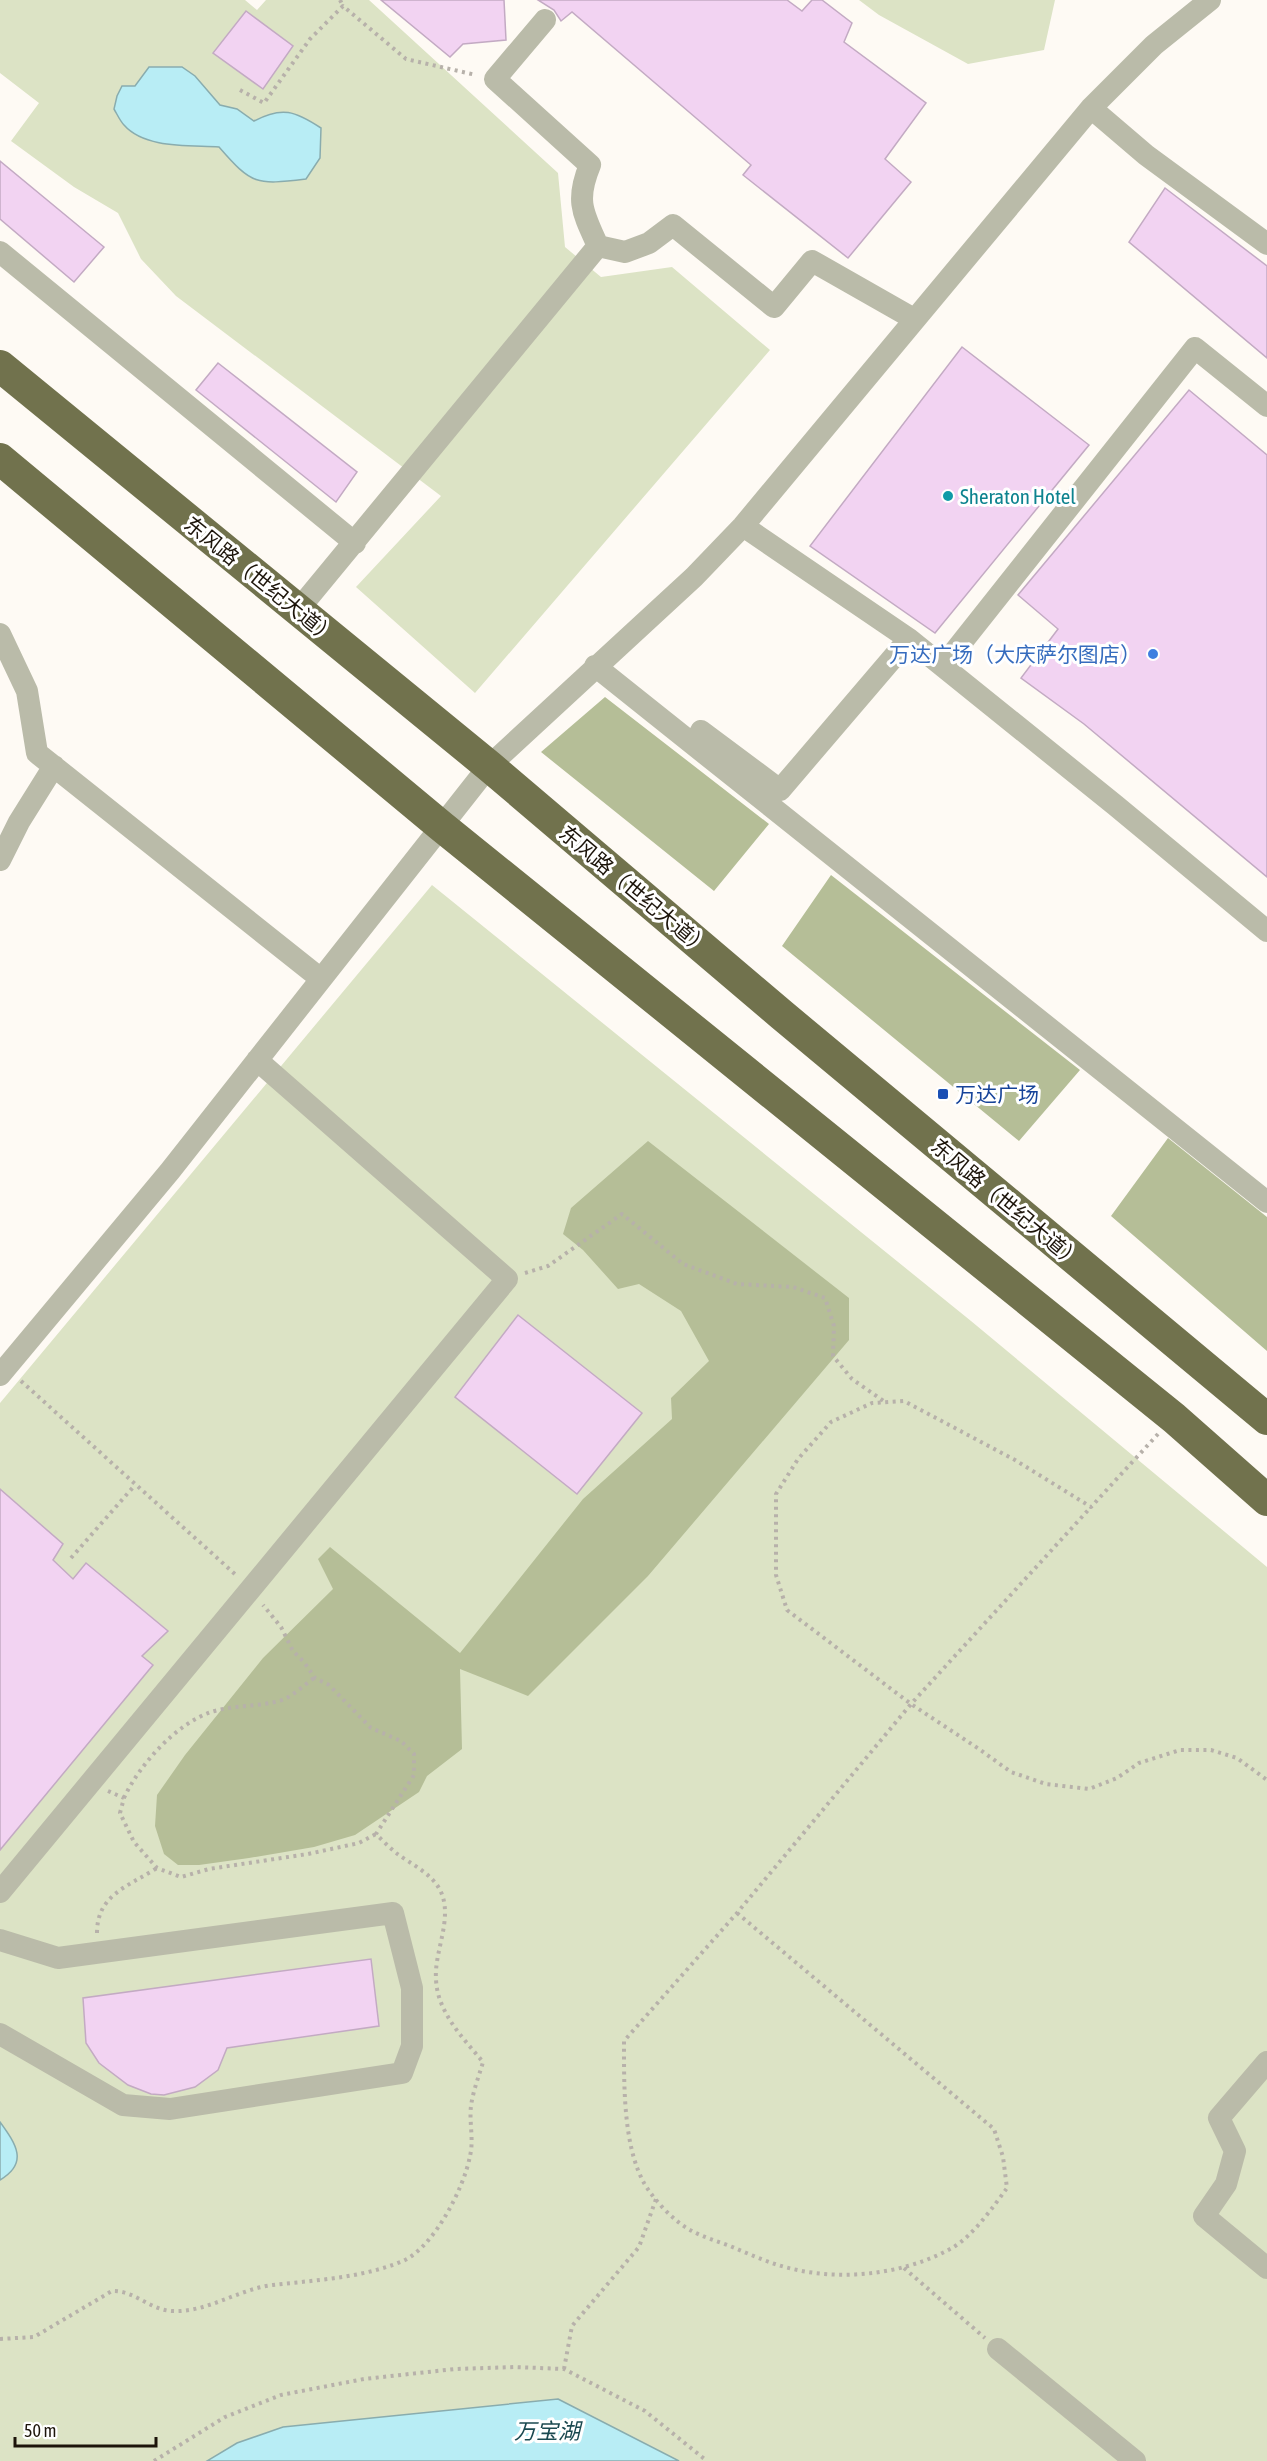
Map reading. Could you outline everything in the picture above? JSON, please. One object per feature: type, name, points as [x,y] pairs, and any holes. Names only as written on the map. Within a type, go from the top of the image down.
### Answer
[{"type":"highway","name":"东风路（世纪大道）","points":[[0,366],[489,766],[782,1015],[1267,1419]]},
{"type":"highway","points":[[0,459],[441,826],[1174,1418],[1267,1500]]},
{"type":"street","points":[[0,1375],[170,1171],[489,766],[694,577],[743,526],[1091,108],[1154,45],[1210,0]]},
{"type":"street","points":[[545,20],[495,79],[590,165],[583,183],[582,211],[598,246]]},
{"type":"street","points":[[1091,108],[1146,155],[1267,244]]},
{"type":"street","points":[[598,246],[625,252],[649,243],[673,225],[774,307],[812,261],[914,319]]},
{"type":"street","points":[[298,610],[598,246]]},
{"type":"street","points":[[0,252],[355,543]]},
{"type":"street","points":[[944,666],[1195,348],[1267,406]]},
{"type":"street","points":[[743,526],[909,639],[944,666],[1267,931]]},
{"type":"street","points":[[0,634],[27,691],[38,753],[321,979]]},
{"type":"street","points":[[600,662],[780,790],[909,639]]},
{"type":"street","points":[[600,662],[1267,1202]]},
{"type":"street","points":[[0,860],[19,822],[54,766]]},
{"type":"street","points":[[0,1892],[507,1279],[257,1060]]},
{"type":"street","points":[[0,1940],[58,1958],[393,1913],[412,1988],[412,2046],[402,2073],[170,2109],[123,2105],[0,2034]]},
{"type":"street","points":[[1267,2062],[1219,2118],[1235,2151],[1226,2184],[1204,2216],[1267,2268]]},
{"type":"street","points":[[998,2349],[1135,2461]]},
{"type":"path","points":[[340,0],[343,6],[406,59],[495,79]]},
{"type":"path","points":[[240,90],[264,103],[310,39],[343,6]]},
{"type":"path","points":[[507,1279],[548,1266],[622,1214],[683,1264],[737,1284],[793,1287],[825,1298],[834,1326],[833,1356],[852,1379],[886,1402]]},
{"type":"path","points":[[1091,1507],[1015,1460],[904,1401],[872,1403],[831,1422],[798,1459],[776,1494],[776,1575],[787,1610],[911,1704],[1011,1772],[1046,1784],[1089,1789],[1117,1778],[1139,1763],[1180,1750],[1211,1750],[1237,1758],[1267,1780]]},
{"type":"path","points":[[737,1913],[994,2129],[1004,2157],[1007,2188],[987,2216],[954,2247],[904,2268],[878,2273],[822,2273],[774,2264],[690,2231],[644,2183],[633,2151],[624,2077],[624,2040],[737,1913],[911,1704],[1174,1418]]},
{"type":"path","points":[[71,1558],[135,1485]]},
{"type":"path","points":[[315,1678],[281,1701],[210,1712],[191,1723],[162,1744],[143,1766],[131,1782],[120,1813],[134,1842],[157,1868],[181,1877],[209,1869],[358,1844],[376,1834]]},
{"type":"path","points":[[90,1783],[124,1798]]},
{"type":"path","points":[[98,1953],[97,1917],[105,1901],[157,1868]]},
{"type":"path","points":[[564,2369],[572,2326],[639,2247],[656,2198]]},
{"type":"path","points":[[904,2268],[998,2349]]},
{"type":"path","points":[[154,2461],[225,2417],[281,2395],[364,2379],[455,2369],[514,2367],[564,2369],[645,2411],[707,2461]]},
{"type":"green space","points":[[0,0],[245,0],[257,10],[266,0],[369,0],[558,173],[565,247],[601,277],[672,267],[770,350],[475,693],[356,587],[441,496],[176,296],[141,259],[118,213],[74,187],[11,141],[39,103],[0,73]]},
{"type":"green space","points":[[859,0],[1055,0],[1044,50],[968,64],[879,15]]},
{"type":"green space","points":[[605,697],[769,824],[714,891],[541,752]]},
{"type":"green space","points":[[831,875],[1080,1070],[1019,1141],[782,946]]},
{"type":"green space","points":[[432,885],[971,1321],[1267,1567],[1267,2461],[0,2461],[0,1403]]},
{"type":"green space","points":[[1168,1138],[1267,1217],[1267,1351],[1111,1216]]},
{"type":"green space","points":[[648,1141],[849,1298],[849,1340],[648,1576],[528,1696],[460,1669],[462,1749],[427,1776],[419,1792],[355,1835],[314,1847],[199,1865],[178,1865],[164,1854],[155,1826],[157,1795],[185,1755],[263,1658],[333,1589],[318,1559],[330,1547],[460,1653],[583,1499],[672,1419],[671,1398],[709,1361],[681,1311],[639,1284],[618,1289],[583,1250],[563,1234],[571,1208]]},
{"type":"water","points":[[149,67],[182,67],[195,76],[220,105],[237,109],[254,121],[281,112],[296,114],[304,118],[321,128],[320,158],[306,179],[265,182],[256,180],[239,169],[219,147],[168,144],[133,133],[114,109],[117,96],[122,86],[135,86]]},
{"type":"water","points":[[0,2122],[15,2146],[17,2160],[9,2174],[0,2180]]},
{"type":"water","name":"万宝湖","points":[[558,2399],[679,2461],[207,2461],[237,2443],[283,2427]]},
{"type":"building","points":[[381,0],[504,0],[506,40],[463,44],[450,57]]},
{"type":"building","points":[[538,0],[787,0],[802,11],[812,0],[822,0],[852,23],[844,42],[926,103],[885,159],[911,182],[848,258],[743,175],[751,165],[572,12],[561,21],[554,10]]},
{"type":"building","points":[[246,11],[293,46],[263,89],[213,53]]},
{"type":"building","points":[[0,161],[104,247],[74,282],[0,219]]},
{"type":"building","points":[[1165,188],[1267,266],[1267,358],[1129,242]]},
{"type":"building","name":"Sheraton Hotel","points":[[962,347],[1089,445],[935,633],[810,546]]},
{"type":"building","points":[[218,363],[357,472],[336,502],[196,390]]},
{"type":"building","name":"万达广场（大庆萨尔图店）","points":[[1189,390],[1267,455],[1267,877],[1084,724],[1021,678],[1058,629],[1018,595]]},
{"type":"building","points":[[518,1315],[642,1413],[577,1494],[455,1397]]},
{"type":"building","points":[[0,1489],[63,1544],[53,1560],[73,1579],[86,1563],[168,1631],[142,1656],[153,1665],[0,1850]]},
{"type":"building","points":[[371,1959],[379,2026],[227,2048],[218,2070],[195,2087],[164,2095],[151,2094],[128,2085],[99,2063],[86,2043],[83,1998]]},
{"type":"place","name":"Sheraton Hotel","points":[[948,496]]},
{"type":"place","name":"万达广场（大庆萨尔图店）","points":[[1153,654]]},
{"type":"place","name":"万达广场","points":[[943,1094]]}]
